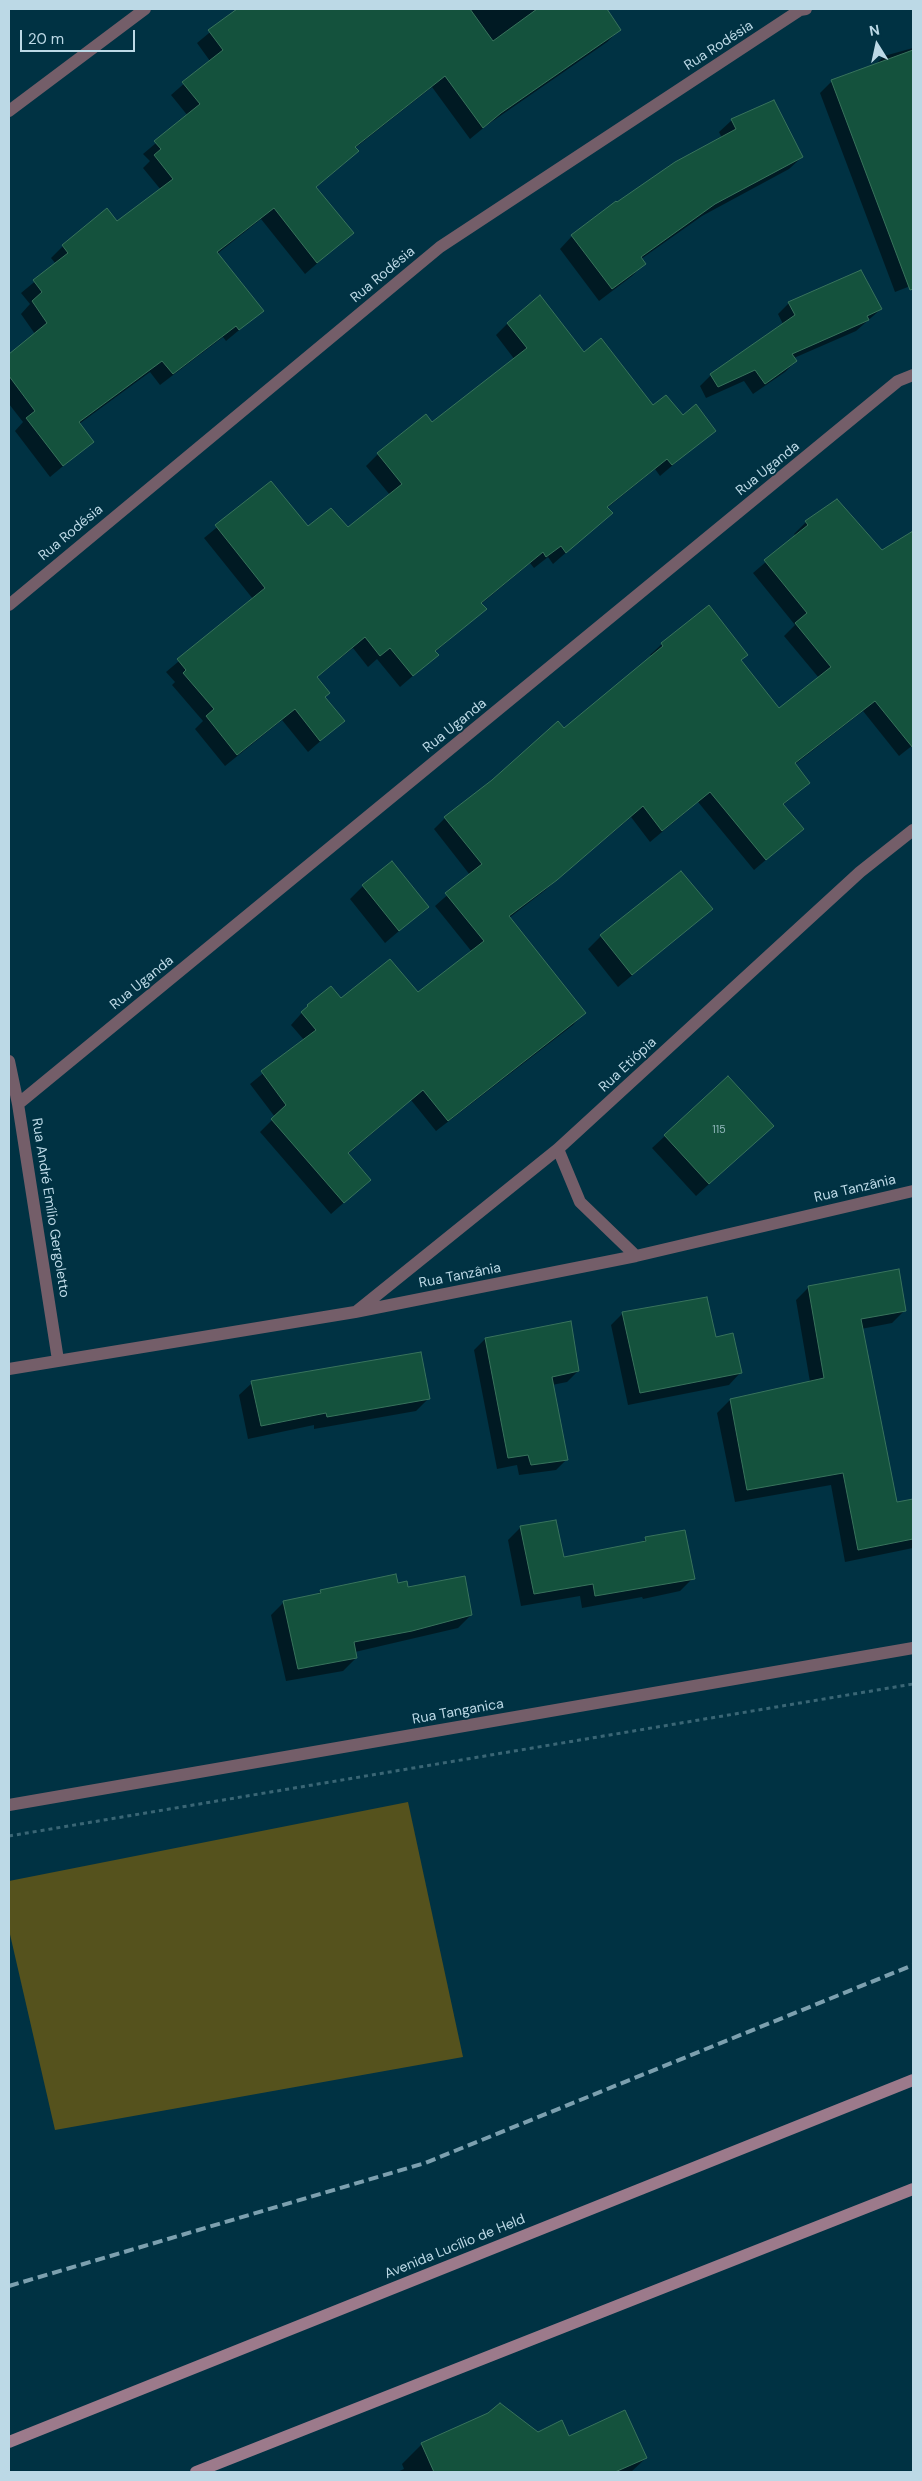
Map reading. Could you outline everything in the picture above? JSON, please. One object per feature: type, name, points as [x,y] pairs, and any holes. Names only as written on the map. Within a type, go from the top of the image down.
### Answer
[{"type":"main road","name":"Avenida Lucílio de Held","points":[[9,2442],[913,2080]]},
{"type":"main road","points":[[196,2472],[913,2189]]},
{"type":"street","points":[[9,111],[145,9]]},
{"type":"street","name":"Rua Rodésia","points":[[9,605],[440,247],[800,10],[806,9]]},
{"type":"street","name":"Rua Uganda","points":[[18,1104],[890,387],[898,381],[913,375]]},
{"type":"street","name":"Rua Etiópia","points":[[355,1312],[558,1150],[860,872],[913,830]]},
{"type":"street","name":"Rua André Emílio Gergoletto","points":[[9,1062],[18,1104],[58,1360]]},
{"type":"street","points":[[558,1150],[580,1202],[636,1256]]},
{"type":"street","name":"Rua Tanzânia","points":[[9,1370],[58,1360],[355,1312],[636,1256],[913,1191]]},
{"type":"street","name":"Rua Tanganica","points":[[9,1805],[913,1648]]},
{"type":"path","points":[[9,1836],[913,1684]]},
{"type":"shaded area","points":[[408,1802],[463,2057],[55,2130],[9,1930],[9,1881]]},
{"type":"building","points":[[237,9],[470,9],[493,41],[537,9],[607,9],[621,30],[501,113],[483,128],[445,76],[355,147],[359,151],[316,187],[354,233],[317,263],[274,208],[217,252],[264,311],[239,330],[236,326],[173,374],[162,361],[79,422],[94,442],[63,466],[26,418],[35,411],[9,376],[9,354],[47,323],[32,301],[42,292],[33,280],[68,253],[62,245],[107,208],[117,221],[173,179],[154,155],[161,149],[154,141],[200,104],[182,82],[223,50],[208,30]]},
{"type":"building","points":[[913,50],[913,289],[910,290],[831,80]]},
{"type":"building","points":[[774,100],[803,157],[715,204],[641,257],[646,264],[612,289],[571,235],[616,201],[675,162],[736,129],[731,119]]},
{"type":"building","points":[[861,270],[882,309],[867,316],[869,320],[792,354],[797,361],[765,384],[755,370],[718,387],[710,374],[795,315],[788,302]]},
{"type":"building","points":[[540,295],[584,352],[601,338],[653,405],[666,395],[683,415],[696,404],[716,431],[672,465],[667,459],[607,507],[613,513],[566,553],[561,546],[546,557],[543,552],[481,603],[487,609],[435,651],[439,655],[413,676],[390,648],[380,656],[365,637],[317,677],[330,693],[325,697],[345,721],[320,741],[295,709],[237,755],[206,716],[214,709],[183,673],[186,670],[177,659],[265,588],[215,525],[271,481],[308,526],[331,508],[348,527],[402,484],[377,453],[426,414],[432,422],[527,348],[507,323]]},
{"type":"building","points":[[837,499],[882,550],[913,531],[913,748],[875,701],[795,763],[810,783],[783,804],[804,829],[766,860],[710,792],[662,831],[643,806],[557,880],[509,916],[586,1013],[448,1121],[423,1090],[348,1153],[371,1180],[344,1203],[271,1119],[286,1105],[261,1071],[316,1030],[301,1012],[331,986],[341,998],[390,959],[418,992],[484,941],[445,893],[482,864],[444,817],[492,780],[558,721],[564,728],[663,646],[661,643],[709,605],[748,655],[741,660],[779,708],[831,667],[795,623],[807,613],[764,560],[808,525],[805,521]]},
{"type":"building","points":[[392,861],[429,907],[399,931],[362,885]]},
{"type":"building","points":[[681,871],[713,909],[632,975],[600,935]]},
{"type":"building","points":[[728,1076],[774,1126],[709,1184],[664,1135]]},
{"type":"building","points":[[899,1269],[906,1311],[861,1319],[897,1502],[913,1499],[913,1539],[858,1550],[843,1473],[747,1490],[730,1399],[824,1378],[808,1286]]},
{"type":"building","points":[[707,1297],[716,1337],[733,1333],[742,1373],[640,1393],[622,1312]]},
{"type":"building","points":[[571,1321],[579,1371],[552,1377],[568,1460],[531,1465],[528,1455],[508,1458],[485,1338]]},
{"type":"building","points":[[421,1352],[430,1399],[327,1417],[326,1413],[261,1426],[251,1381]]},
{"type":"building","points":[[556,1520],[564,1557],[646,1541],[645,1537],[685,1530],[695,1579],[595,1596],[593,1584],[534,1594],[520,1526]]},
{"type":"building","points":[[396,1574],[398,1583],[407,1581],[408,1587],[465,1576],[472,1615],[412,1631],[354,1642],[357,1658],[298,1669],[283,1601],[321,1593],[320,1590]]},
{"type":"building","points":[[500,2403],[538,2432],[562,2420],[569,2436],[625,2410],[647,2458],[615,2472],[434,2472],[421,2443],[488,2413]]},
{"type":"railway","points":[[9,2286],[425,2163],[913,1965]]}]
